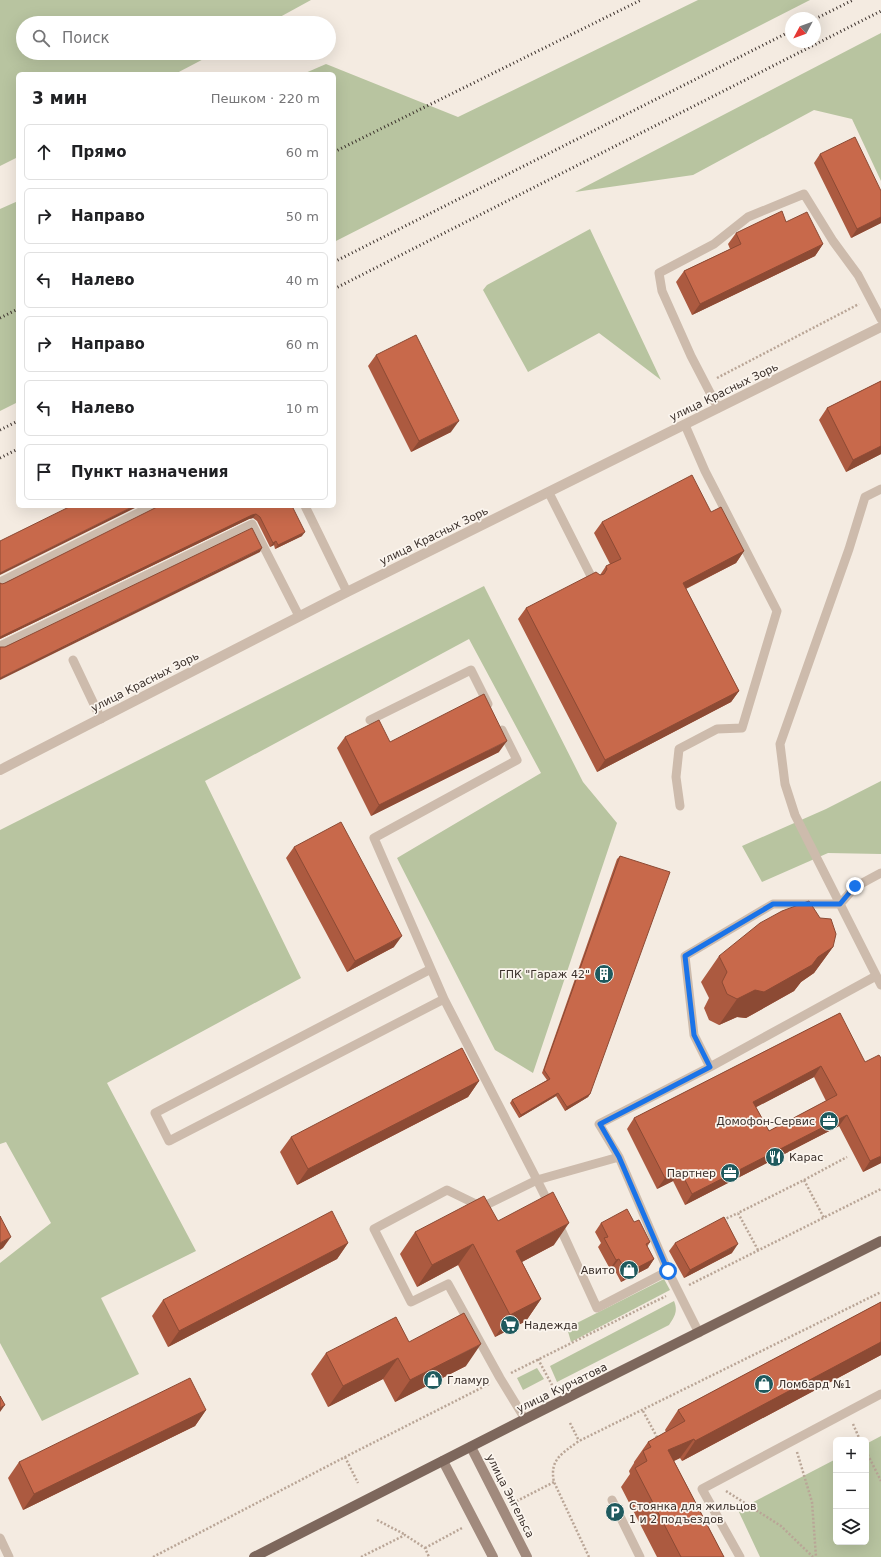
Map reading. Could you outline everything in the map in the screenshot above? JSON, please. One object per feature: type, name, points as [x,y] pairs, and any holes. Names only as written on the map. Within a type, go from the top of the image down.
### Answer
[{"type":"main road","name":"улица Курчатова","points":[[254,1557],[471,1446],[881,1241]]},
{"type":"main road","name":"улица Энгельса","points":[[471,1446],[527,1557]]},
{"type":"main road","points":[[442,1461],[493,1557]]},
{"type":"street","name":"улица Красных Зорь","points":[[0,770],[299,616],[881,327]]},
{"type":"lane","points":[[718,408],[705,384],[662,291],[659,273],[714,244],[748,218],[804,194],[833,241],[858,275],[881,319]]},
{"type":"lane","points":[[680,806],[676,777],[679,749],[717,729],[742,728],[777,611],[705,472],[685,425]]},
{"type":"lane","points":[[881,489],[865,497],[846,556],[780,744],[785,784],[795,816],[881,985]]},
{"type":"lane","points":[[549,493],[593,580]]},
{"type":"lane","points":[[0,582],[148,508]]},
{"type":"lane","points":[[306,508],[347,592]]},
{"type":"lane","points":[[0,646],[252,524],[299,616]]},
{"type":"lane","points":[[73,660],[101,719]]},
{"type":"lane","points":[[370,720],[471,670],[517,760],[374,838],[444,999],[537,1180],[597,1308],[668,1271]]},
{"type":"lane","points":[[840,904],[855,886],[881,873]]},
{"type":"lane","points":[[710,1067],[694,1035],[685,956],[773,904],[840,904]]},
{"type":"lane","points":[[430,969],[155,1113],[169,1140],[444,999]]},
{"type":"lane","points":[[699,1333],[668,1271],[619,1157],[600,1124],[710,1067],[876,976]]},
{"type":"lane","points":[[525,1419],[500,1378],[448,1284],[412,1302],[374,1229],[447,1190],[482,1207],[537,1180],[619,1157]]},
{"type":"lane","points":[[740,1557],[702,1489],[881,1394]]},
{"type":"lane","points":[[612,1500],[640,1557]]},
{"type":"lane","points":[[0,1538],[9,1557]]},
{"type":"path","points":[[705,384],[870,298]]},
{"type":"path","points":[[722,1221],[846,1157]]},
{"type":"path","points":[[804,1180],[824,1218]]},
{"type":"path","points":[[153,1557],[500,1378],[881,1189]]},
{"type":"path","points":[[738,1213],[758,1250]]},
{"type":"path","points":[[589,1557],[554,1482],[552,1472],[556,1460],[564,1452],[579,1441],[643,1411],[881,1292]]},
{"type":"path","points":[[538,1359],[552,1385]]},
{"type":"path","points":[[643,1411],[660,1444]]},
{"type":"path","points":[[847,1412],[859,1437]]},
{"type":"path","points":[[570,1423],[579,1441]]},
{"type":"path","points":[[794,1440],[812,1502],[816,1557]]},
{"type":"path","points":[[345,1457],[358,1483]]},
{"type":"path","points":[[869,1457],[881,1481]]},
{"type":"path","points":[[713,1483],[781,1526],[813,1557]]},
{"type":"path","points":[[377,1520],[425,1548],[429,1557]]},
{"type":"path","points":[[361,1557],[405,1535]]},
{"type":"green space","points":[[0,0],[311,0],[282,16],[16,16],[16,60],[202,60],[179,72],[16,72],[16,158],[0,166]]},
{"type":"green space","points":[[698,0],[810,0],[336,241],[336,72],[308,72],[326,64],[458,117]]},
{"type":"green space","points":[[881,33],[881,181],[852,119],[814,110],[693,175],[575,192]]},
{"type":"green space","points":[[16,202],[16,403],[0,411],[0,209]]},
{"type":"green space","points":[[590,229],[661,380],[599,333],[528,372],[483,290],[487,285]]},
{"type":"green space","points":[[484,586],[583,782],[617,823],[533,1073],[495,1050],[397,858],[541,773],[469,639],[205,781],[301,978],[107,1083],[196,1251],[101,1298],[139,1374],[42,1421],[0,1343],[0,1263],[51,1223],[6,1142],[0,1144],[0,830]]},
{"type":"green space","points":[[881,781],[881,854],[828,853],[762,882],[742,846],[826,809]]},
{"type":"green space","points":[[664,1279],[670,1290],[571,1342],[567,1328]]},
{"type":"green space","points":[[674,1301],[676,1308],[675,1313],[669,1325],[557,1382],[550,1366]]},
{"type":"green space","points":[[537,1368],[544,1379],[523,1390],[517,1378]]},
{"type":"green space","points":[[881,1436],[881,1557],[760,1557],[738,1510],[833,1461],[833,1545],[869,1545],[869,1442]]},
{"type":"building","points":[[855,137],[881,191],[881,217],[857,229],[820,154]]},
{"type":"building","points":[[782,211],[786,222],[807,212],[823,244],[700,304],[684,271],[741,244],[736,233]]},
{"type":"building","points":[[416,335],[459,421],[419,441],[376,355]]},
{"type":"building","points":[[881,381],[881,446],[853,460],[827,408]]},
{"type":"building","points":[[692,475],[711,512],[721,507],[744,551],[683,583],[739,691],[605,760],[526,608],[596,572],[600,575],[604,574],[607,569],[606,566],[621,559],[602,522]]},
{"type":"building","points":[[67,508],[130,508],[0,573],[0,541]]},
{"type":"building","points":[[155,508],[293,508],[305,532],[278,545],[276,541],[273,543],[260,517],[256,514],[252,515],[0,637],[0,583],[5,583]]},
{"type":"building","points":[[252,528],[262,548],[0,678],[0,647],[5,647]]},
{"type":"building","points":[[484,694],[507,741],[379,805],[345,737],[379,720],[390,742]]},
{"type":"building","points":[[341,822],[402,936],[355,961],[294,847]]},
{"type":"building","name":"ГПК \"Гараж 42\"","points":[[620,856],[670,872],[590,1094],[567,1107],[558,1093],[521,1115],[512,1100],[550,1079],[544,1070]]},
{"type":"building","points":[[809,901],[820,918],[831,919],[836,934],[833,947],[818,957],[812,965],[764,992],[755,990],[737,999],[727,994],[722,982],[727,972],[719,956],[760,923],[782,911]]},
{"type":"building","points":[[840,1013],[865,1062],[879,1055],[881,1058],[881,1156],[870,1161],[847,1115],[692,1194],[680,1170],[665,1178],[634,1118]],"holes":[[[821,1066],[837,1095],[769,1131],[753,1102]]]},
{"type":"building","points":[[462,1048],[479,1081],[308,1169],[291,1137]]},
{"type":"building","points":[[553,1192],[569,1223],[516,1251],[541,1299],[510,1315],[473,1244],[432,1265],[415,1232],[484,1196],[498,1221]]},
{"type":"building","points":[[627,1209],[634,1222],[639,1220],[650,1242],[646,1244],[654,1259],[627,1273],[619,1259],[616,1260],[604,1238],[608,1237],[601,1223]]},
{"type":"building","points":[[332,1211],[348,1243],[179,1331],[163,1300]]},
{"type":"building","points":[[0,1216],[11,1237],[0,1243]]},
{"type":"building","points":[[724,1217],[738,1244],[690,1270],[675,1243]]},
{"type":"building","points":[[881,1302],[881,1342],[695,1441],[694,1439],[668,1450],[724,1557],[681,1557],[635,1468],[647,1461],[643,1451],[651,1447],[648,1442],[685,1421],[678,1410]]},
{"type":"building","points":[[464,1313],[481,1344],[410,1380],[398,1358],[343,1386],[326,1353],[396,1317],[409,1342]]},
{"type":"building","points":[[190,1378],[206,1410],[34,1494],[19,1462]]},
{"type":"building","points":[[0,1396],[5,1405],[0,1408]]},
{"type":"railway","points":[[336,151],[641,0]]},
{"type":"railway","points":[[821,16],[853,0]]},
{"type":"railway","points":[[336,288],[881,11]]},
{"type":"railway","points":[[336,261],[785,34]]},
{"type":"railway","points":[[0,318],[16,310]]},
{"type":"railway","points":[[0,430],[16,422]]},
{"type":"railway","points":[[0,458],[16,450]]},
{"type":"place","name":"ГПК \"Гараж 42\"","points":[[604,974]]},
{"type":"place","name":"Домофон-Сервис","points":[[829,1121]]},
{"type":"place","name":"Карас","points":[[775,1157]]},
{"type":"place","name":"Партнер","points":[[730,1173]]},
{"type":"place","name":"Авито","points":[[629,1270]]},
{"type":"place","name":"Надежда","points":[[510,1325]]},
{"type":"place","name":"Гламур","points":[[433,1380]]},
{"type":"place","name":"Ломбард №1","points":[[764,1384]]},
{"type":"place","name":"Стоянка для жильцов 1 и 2 подъездов","points":[[615,1512]]},
{"type":"route","points":[[668,1271],[619,1157],[600,1124],[710,1067],[694,1035],[685,956],[773,904],[840,904],[855,886]]}]
